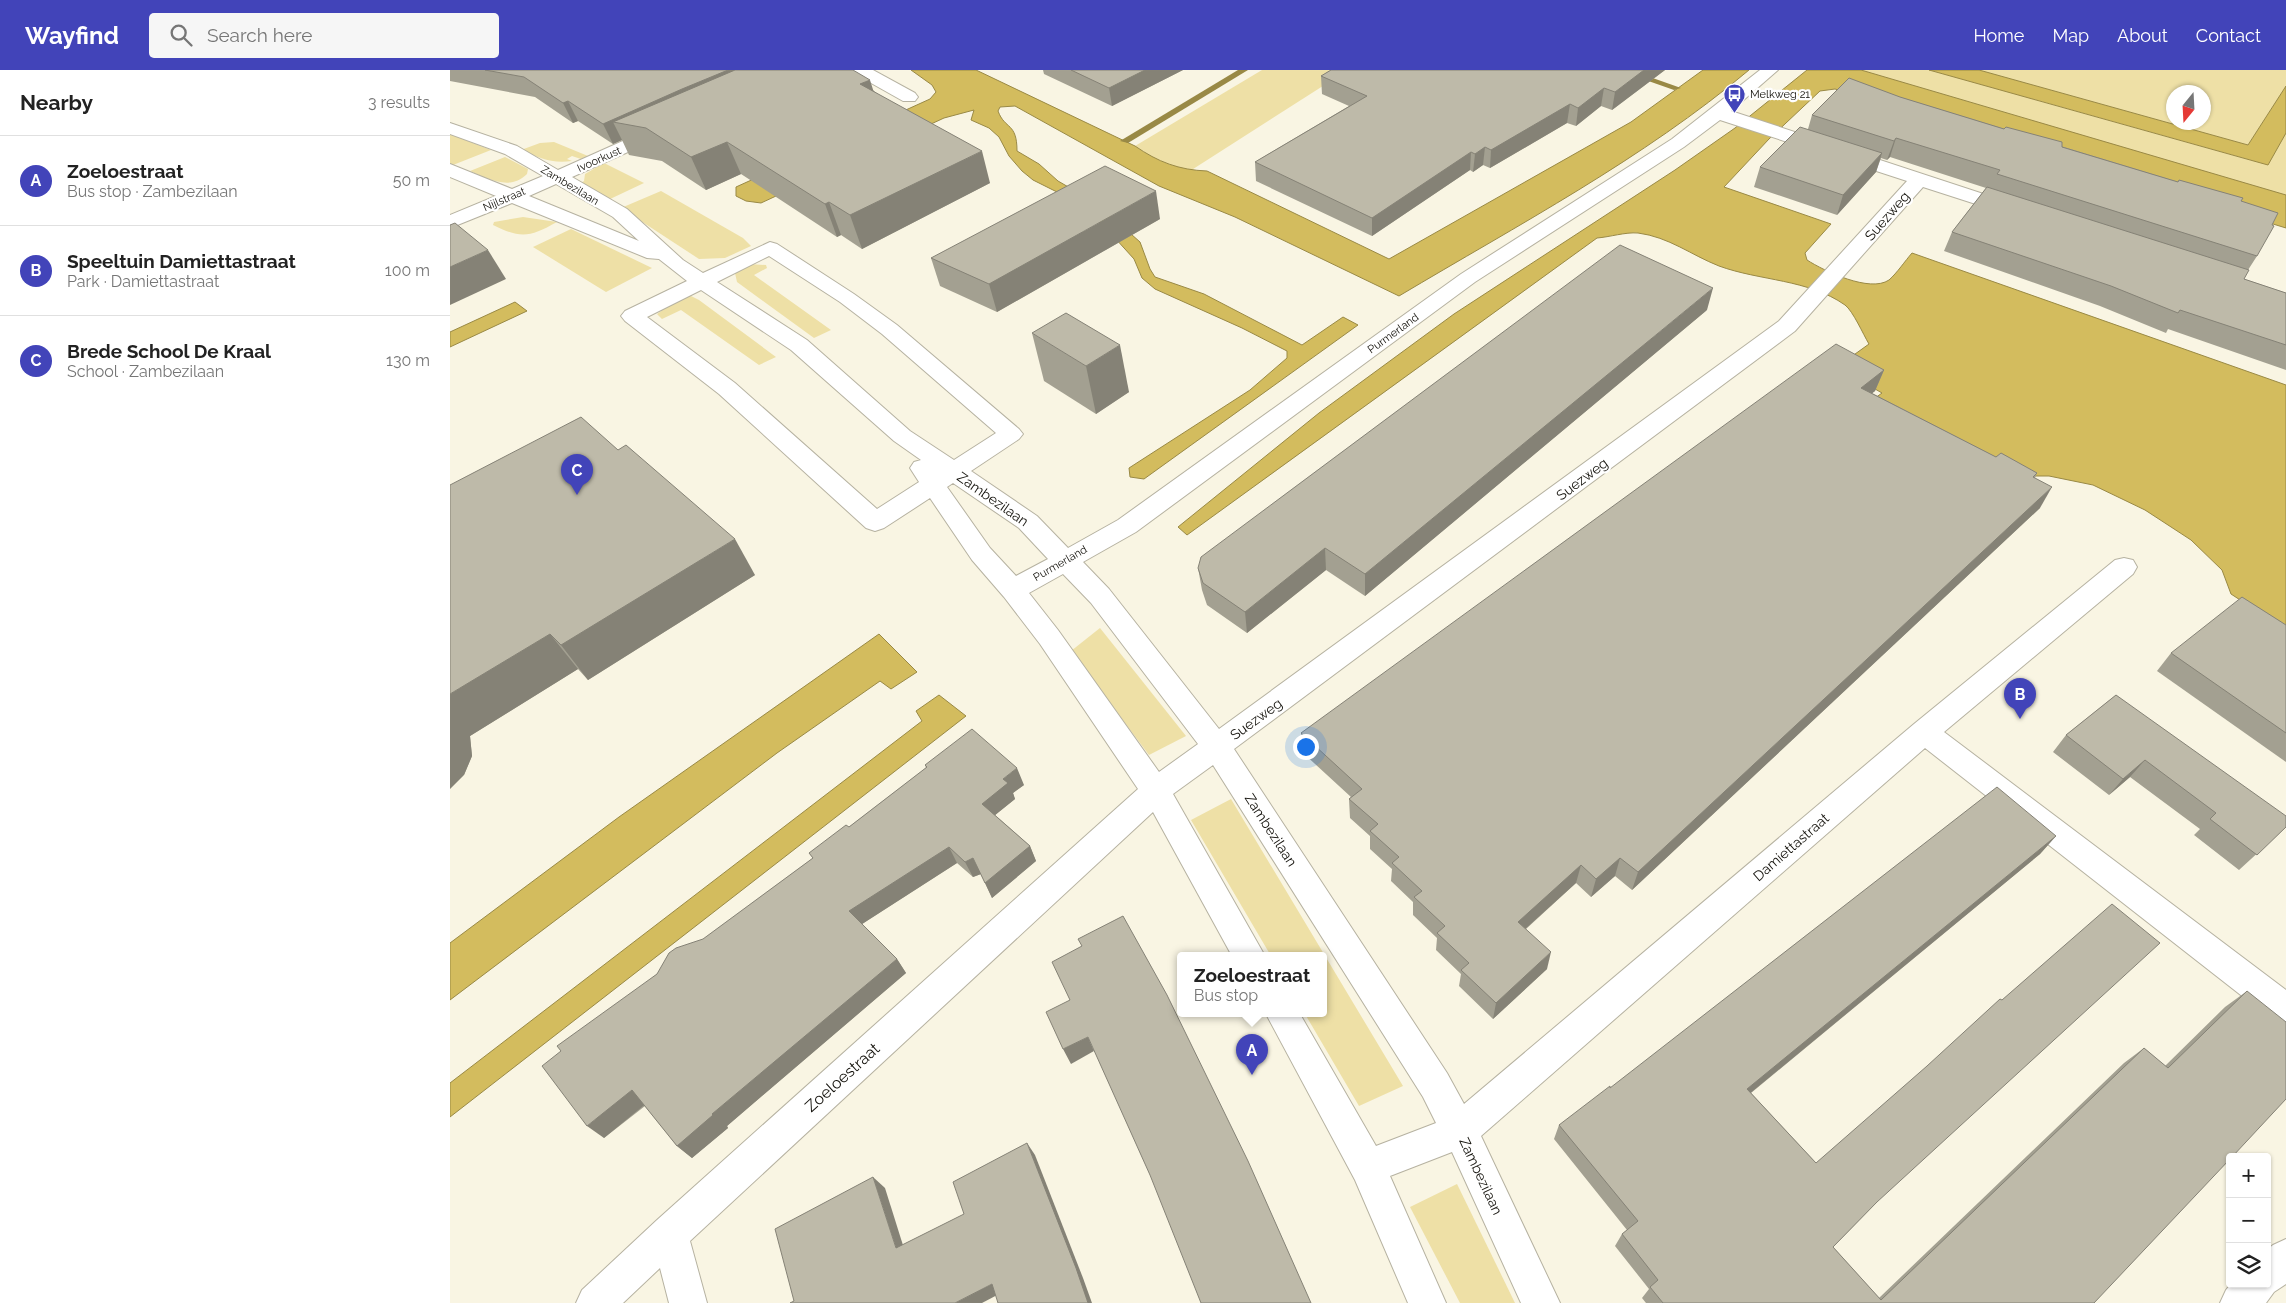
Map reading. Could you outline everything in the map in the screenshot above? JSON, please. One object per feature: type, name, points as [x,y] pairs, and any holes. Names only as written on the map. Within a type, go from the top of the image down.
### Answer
[{"type":"street","points":[[861,70],[909,97]]},
{"type":"street","name":"Purmerland","points":[[1013,590],[1127,526],[1468,278],[1678,143],[1728,117],[1770,70]]},
{"type":"street","name":"Suezweg","points":[[1728,117],[2032,216]]},
{"type":"street","name":"Ivoorkust","points":[[559,178],[679,122]]},
{"type":"street","name":"Zambezilaan","points":[[450,128],[511,150],[620,213],[676,264],[799,345],[902,436],[1028,522],[1100,596],[1217,747],[1435,1085],[1460,1131],[1541,1303]]},
{"type":"street","name":"Zambezilaan","points":[[450,170],[513,194],[676,264]]},
{"type":"street","name":"Nijlstraat","points":[[450,222],[513,194],[559,178]]},
{"type":"street","name":"Suezweg","points":[[1156,791],[1781,331],[1813,300],[1919,180]]},
{"type":"street","points":[[770,248],[847,298],[954,383],[1012,434],[953,471],[875,522],[785,438],[676,346],[632,316],[770,248]]},
{"type":"street","name":"Zambezilaan","points":[[902,436],[932,484],[981,554],[1013,590],[1049,637],[1156,791],[1247,952]]},
{"type":"street","name":"Damiettastraat","points":[[1368,1167],[1460,1131],[1924,732],[2124,567]]},
{"type":"street","points":[[1924,732],[1994,787],[2155,907],[2286,1010]]},
{"type":"street","name":"Zoeloestraat","points":[[594,1303],[1156,791]]},
{"type":"street","points":[[1284,1017],[1368,1167],[1427,1303]]},
{"type":"street","points":[[670,1233],[688,1303]]},
{"type":"street","points":[[2271,1272],[2286,1258]]},
{"type":"street","points":[[2238,1303],[2254,1288]]},
{"type":"shaded area","points":[[911,70],[976,70],[1135,146],[1152,157],[1178,167],[1207,171],[1389,259],[1631,122],[1703,70],[1749,70],[1666,133],[1623,162],[1534,217],[1399,296],[1235,217],[1159,186],[1015,106],[1000,107],[998,111],[1001,117],[1015,135],[1017,151],[1039,164],[1058,181],[1096,203],[1140,242],[1155,277],[1204,294],[1302,345],[1343,317],[1358,325],[1144,479],[1130,477],[1129,468],[1250,390],[1287,358],[1287,351],[1242,328],[1155,289],[1142,278],[1134,259],[1105,227],[1065,196],[1033,180],[1022,171],[1009,156],[999,137],[989,128],[971,120],[974,110],[944,118],[761,203],[746,201],[736,196],[736,187],[930,99],[936,92],[932,85]]},
{"type":"shaded area","points":[[1262,70],[1348,70],[1190,171],[1156,160],[1135,146]]},
{"type":"shaded area","points":[[1807,70],[1861,70],[2286,195],[2286,228],[1835,89],[1820,91],[1769,139],[1724,187],[1831,224],[1805,253],[1807,260],[1835,275],[1859,282],[1881,283],[1889,280],[1912,253],[2286,385],[2286,630],[2231,594],[2222,570],[2191,540],[2145,510],[2093,485],[2049,476],[2007,476],[1871,401],[1882,393],[1837,367],[1869,344],[1855,317],[1848,308],[1831,296],[1800,285],[1719,266],[1670,242],[1638,233],[1597,238],[1187,535],[1178,527],[1319,413],[1454,314],[1675,170],[1735,128]]},
{"type":"shaded area","points":[[1861,70],[1929,70],[2253,161],[2286,108],[2286,206]]},
{"type":"shaded area","points":[[1929,70],[1979,70],[2166,122],[2166,130],[2194,130],[2248,145],[2286,86],[2286,133],[2268,165]]},
{"type":"shaded area","points":[[1979,70],[2286,70],[2286,86],[2248,145],[2194,130],[2211,130],[2211,85],[2166,85],[2166,122]]},
{"type":"shaded area","points":[[450,134],[491,150],[453,165],[450,164]]},
{"type":"shaded area","points":[[554,142],[588,156],[581,159],[572,156],[567,159],[572,161],[558,162],[540,158],[521,150],[540,143]]},
{"type":"shaded area","points":[[505,157],[528,169],[527,174],[514,182],[507,183],[492,180],[470,171]]},
{"type":"shaded area","points":[[604,163],[644,183],[608,200],[581,183],[584,181],[585,174]]},
{"type":"shaded area","points":[[661,191],[743,238],[751,246],[725,258],[699,259],[621,208]]},
{"type":"shaded area","points":[[523,217],[557,222],[540,231],[525,234],[511,233],[493,225],[494,222]]},
{"type":"shaded area","points":[[571,229],[652,268],[606,292],[533,247]]},
{"type":"shaded area","points":[[749,264],[766,265],[767,268],[754,275],[831,330],[814,338],[737,282],[735,273]]},
{"type":"shaded area","points":[[691,296],[776,357],[759,365],[681,310],[662,319],[657,314],[680,297]]},
{"type":"shaded area","points":[[515,302],[527,311],[450,347],[450,332]]},
{"type":"shaded area","points":[[1100,628],[1186,736],[1149,755],[1071,651]]},
{"type":"shaded area","points":[[879,634],[917,672],[891,689],[880,681],[777,753],[450,1000],[450,943],[619,817]]},
{"type":"shaded area","points":[[939,695],[966,716],[450,1117],[450,1083],[922,721],[916,711]]},
{"type":"shaded area","points":[[1231,799],[1323,952],[1269,952],[1191,820]]},
{"type":"shaded area","points":[[1327,959],[1403,1086],[1359,1106],[1307,1017],[1327,1017]]},
{"type":"shaded area","points":[[1457,1184],[1515,1303],[1460,1303],[1410,1207]]},
{"type":"building","points":[[485,70],[728,70],[603,124],[568,101],[563,103],[524,77]]},
{"type":"building","points":[[735,70],[853,70],[870,80],[860,84],[982,151],[850,215],[829,202],[825,204],[727,142],[691,157],[646,128],[613,122]]},
{"type":"building","points":[[1071,70],[1145,70],[1109,88]]},
{"type":"building","points":[[1331,70],[1644,70],[1615,92],[1604,88],[1578,108],[1570,104],[1491,150],[1485,147],[1475,154],[1471,152],[1372,218],[1255,162],[1367,96],[1321,76]]},
{"type":"building","points":[[1849,78],[1900,97],[2004,129],[2006,127],[2062,142],[2062,147],[2178,182],[2179,180],[2243,198],[2241,201],[2278,213],[2272,225],[2274,226],[2257,256],[1997,174],[2000,170],[1896,138],[1894,141],[1812,115]]},
{"type":"building","points":[[1800,127],[1882,153],[1843,195],[1760,167]]},
{"type":"building","points":[[1105,166],[1156,191],[989,284],[931,258]]},
{"type":"building","points":[[1987,187],[2249,270],[2244,279],[2286,293],[2286,345],[2180,310],[2178,313],[2111,286],[1952,232]]},
{"type":"building","points":[[455,223],[488,250],[450,267],[450,225]]},
{"type":"building","points":[[1620,245],[1713,288],[1365,574],[1325,548],[1245,612],[1203,583],[1198,568],[1201,557]]},
{"type":"building","points":[[1066,313],[1120,345],[1086,366],[1032,333]]},
{"type":"building","points":[[1836,344],[1884,370],[1861,388],[1996,457],[2001,453],[2037,473],[2033,477],[2052,487],[1638,872],[1620,858],[1596,879],[1581,865],[1518,922],[1551,952],[1496,1003],[1461,970],[1469,963],[1437,933],[1445,926],[1414,897],[1422,891],[1392,863],[1399,857],[1370,831],[1378,824],[1349,799],[1362,789],[1301,733]]},
{"type":"building","points":[[581,417],[618,450],[626,445],[735,539],[561,645],[550,634],[450,694],[450,485]]},
{"type":"building","points":[[2242,597],[2286,625],[2286,733],[2171,653]]},
{"type":"building","points":[[2116,695],[2286,816],[2286,827],[2257,855],[2210,819],[2216,813],[2145,760],[2123,779],[2066,735]]},
{"type":"building","points":[[972,729],[1017,768],[1003,779],[1008,783],[982,804],[1030,846],[985,883],[973,858],[965,862],[949,847],[849,911],[897,959],[712,1114],[677,1146],[632,1090],[587,1126],[542,1066],[561,1051],[557,1046],[657,974],[669,953],[676,948],[703,939],[813,858],[809,853],[846,825],[849,827],[927,767],[925,765]]},
{"type":"building","points":[[1997,787],[2056,836],[1747,1089],[1816,1163],[2000,999],[2002,1000],[2112,904],[2160,943],[1877,1202],[1833,1247],[1881,1300],[2144,1048],[2168,1068],[2247,991],[2286,1022],[2286,1099],[2236,1153],[2226,1153],[2226,1163],[2094,1303],[1663,1303],[1650,1287],[1658,1280],[1622,1234],[1638,1221],[1559,1125],[1610,1086],[1610,1088]]},
{"type":"building","points":[[1123,916],[1167,995],[1248,1161],[1311,1303],[1201,1303],[1150,1175],[1088,1037],[1063,1049],[1046,1012],[1070,1000],[1052,962],[1082,946],[1078,939]]},
{"type":"building","points":[[1027,1143],[1088,1303],[998,1303],[992,1284],[955,1303],[790,1303],[794,1301],[775,1229],[873,1177],[896,1248],[964,1214],[953,1182]]},
{"type":"waterway","points":[[1125,141],[1244,70]]},
{"type":"waterway","points":[[1621,70],[1677,88]]},
{"type":"place","name":"Melkweg 21","points":[[1734,113]]},
{"type":"place","name":"Brede School De Kraal","points":[[577,495]]},
{"type":"place","name":"Speeltuin Damiettastraat","points":[[2020,719]]},
{"type":"place","name":"Zoeloestraat","points":[[1252,1075]]}]
